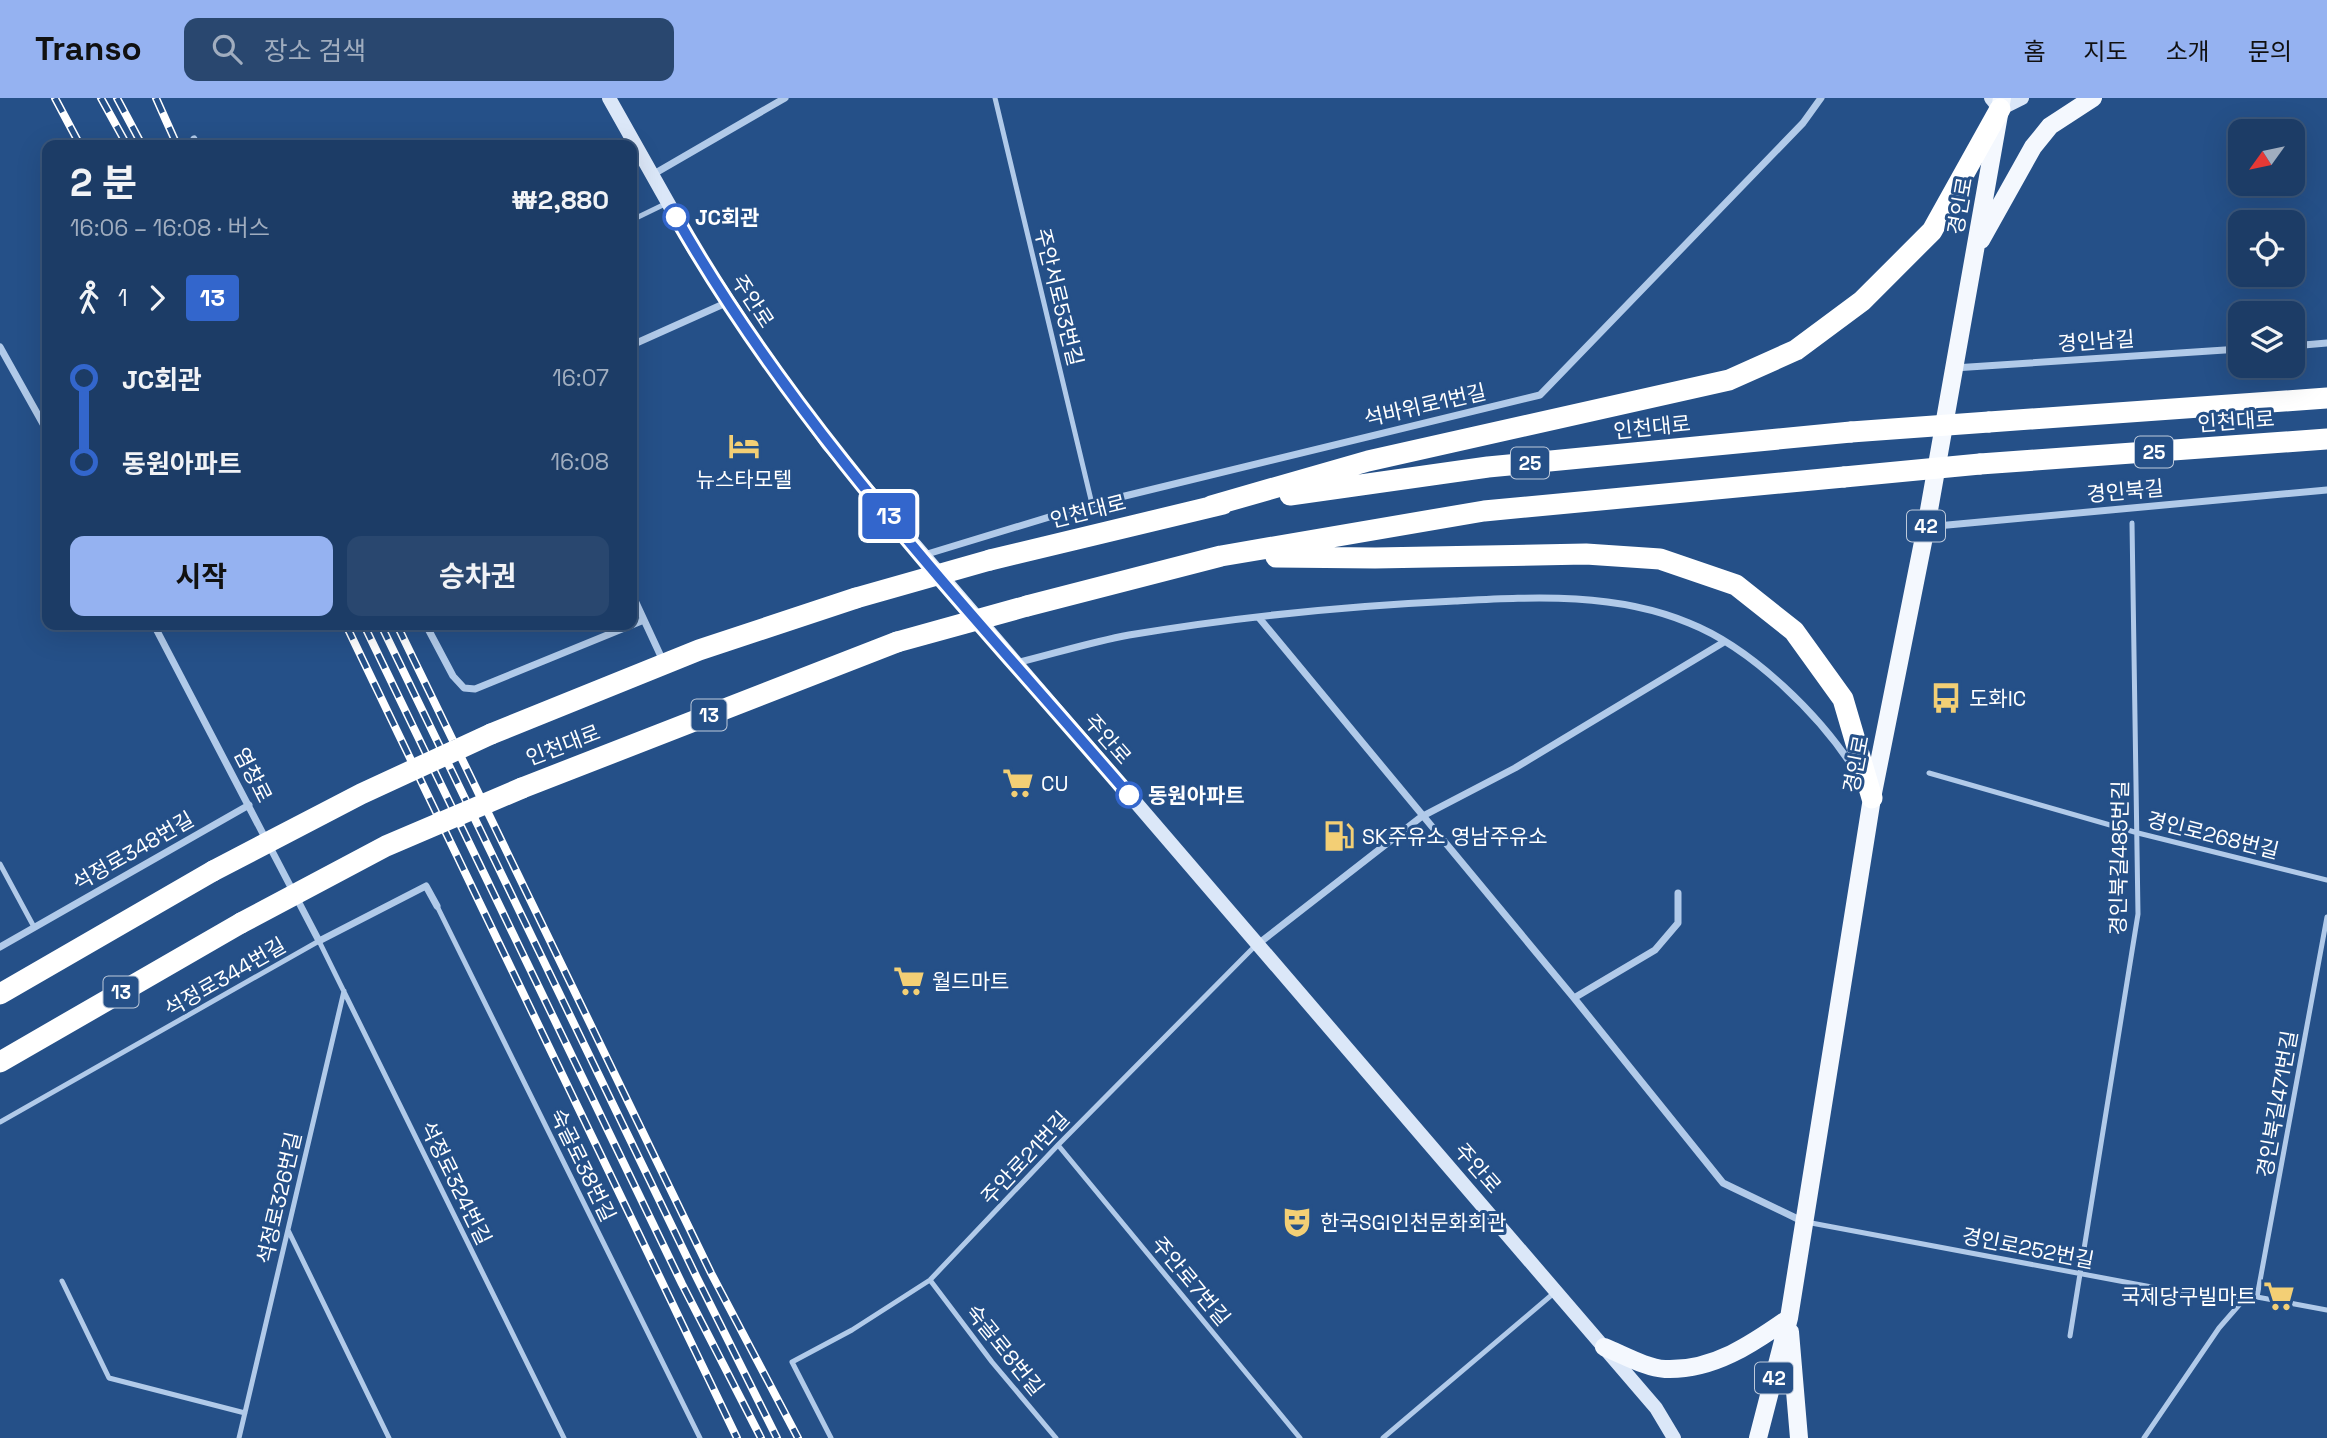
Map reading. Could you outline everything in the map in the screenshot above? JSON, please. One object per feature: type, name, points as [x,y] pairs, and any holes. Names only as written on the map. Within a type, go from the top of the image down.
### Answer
[{"type":"highway","points":[[1211,506],[1368,461],[1729,380],[1796,350],[1862,301],[1932,230],[1998,102]]},
{"type":"highway","name":"인천대로","points":[[0,994],[213,871],[362,794],[491,734],[664,664],[856,598],[989,560],[1211,506],[1488,467],[1851,432],[2327,398]]},
{"type":"highway","name":"인천대로","points":[[0,1062],[241,923],[386,846],[522,788],[897,642],[1027,606],[1221,556],[1484,511],[1980,464],[2327,439]]},
{"type":"highway","points":[[1221,556],[1376,558],[1586,554],[1660,559],[1736,585],[1794,631],[1843,699],[1872,798]]},
{"type":"main road","name":"주안로","points":[[609,98],[633,140]]},
{"type":"main road","points":[[1998,102],[2022,98]]},
{"type":"main road","points":[[1975,252],[2033,147],[2050,126],[2093,98]]},
{"type":"main road","name":"경인로","points":[[1758,1438],[1789,1318],[1872,798],[1926,527],[1975,252],[1998,102]]},
{"type":"main road","name":"주안로","points":[[637,147],[728,302],[828,444],[1656,1408],[1674,1438]]},
{"type":"main road","points":[[1604,1347],[1664,1369],[1696,1365],[1739,1353],[1789,1318]]},
{"type":"main road","points":[[1789,1318],[1799,1438]]},
{"type":"street","points":[[652,174],[785,98]]},
{"type":"street","name":"석바위로1번길","points":[[923,555],[1092,504],[1540,395],[1803,122],[1821,98]]},
{"type":"street","points":[[637,343],[728,302]]},
{"type":"street","points":[[2305,345],[2327,344]]},
{"type":"street","points":[[0,346],[42,422]]},
{"type":"street","name":"경인남길","points":[[1954,368],[2228,350]]},
{"type":"street","name":"경인북길","points":[[1926,527],[2327,490]]},
{"type":"street","points":[[1015,663],[1127,636],[1399,603],[1534,597],[1590,600],[1632,606],[1690,623],[1755,663],[1835,738],[1872,798]]},
{"type":"street","points":[[637,605],[664,664]]},
{"type":"street","points":[[1260,619],[1724,1183],[1806,1222]]},
{"type":"street","points":[[637,623],[644,620]]},
{"type":"street","name":"염창로","points":[[157,630],[319,942]]},
{"type":"street","points":[[429,630],[453,676],[464,688],[475,689],[620,630]]},
{"type":"street","points":[[1258,944],[1421,817],[1515,768],[1724,642]]},
{"type":"street","name":"석정로348번길","points":[[0,947],[249,805]]},
{"type":"street","points":[[319,942],[426,886],[437,906]]},
{"type":"street","points":[[1574,998],[1655,950],[1678,923],[1678,893]]},
{"type":"lane","name":"주안서로53번길","points":[[995,98],[1092,504]]},
{"type":"lane","points":[[637,218],[668,203]]},
{"type":"lane","name":"경인북길485번길","points":[[2070,1336],[2138,914],[2132,523]]},
{"type":"lane","name":"경인로268번길","points":[[1929,773],[2138,833],[2327,880]]},
{"type":"lane","points":[[0,864],[34,928]]},
{"type":"lane","name":"숙골로38번길","points":[[437,906],[700,1438]]},
{"type":"lane","name":"경인북길471번길","points":[[2257,1297],[2327,917]]},
{"type":"lane","name":"석정로324번길","points":[[319,942],[564,1438]]},
{"type":"lane","name":"석정로344번길","points":[[0,1122],[319,942]]},
{"type":"lane","name":"주안로21번길","points":[[831,1438],[792,1362],[852,1330],[930,1280],[1058,1145],[1258,944]]},
{"type":"lane","name":"석정로326번길","points":[[239,1438],[344,991]]},
{"type":"lane","name":"주안로7번길","points":[[1058,1145],[1300,1438]]},
{"type":"lane","name":"경인로252번길","points":[[1806,1222],[2210,1297],[2257,1297],[2327,1310]]},
{"type":"lane","points":[[288,1230],[389,1438]]},
{"type":"lane","name":"숙골로8번길","points":[[930,1280],[992,1362],[1056,1438]]},
{"type":"lane","points":[[62,1282],[109,1378],[245,1413]]},
{"type":"lane","points":[[1383,1438],[1556,1292]]},
{"type":"lane","points":[[2144,1438],[2219,1328],[2246,1297]]},
{"type":"railway","points":[[55,98],[77,140]]},
{"type":"railway","points":[[101,98],[124,140]]},
{"type":"railway","points":[[117,98],[139,140]]},
{"type":"railway","points":[[156,98],[175,140]]},
{"type":"railway","points":[[348,630],[737,1438]]},
{"type":"railway","points":[[366,630],[682,1284],[761,1438]]},
{"type":"railway","points":[[383,630],[777,1438]]},
{"type":"railway","points":[[399,630],[711,1273],[798,1438]]},
{"type":"bus line","name":"13","points":[[676,217],[755,342],[828,444],[1129,795]]},
{"type":"place","name":"JC회관","points":[[676,217]]},
{"type":"place","name":"뉴스타모텔","points":[[744,446]]},
{"type":"place","name":"도화IC","points":[[1946,698]]},
{"type":"place","name":"CU","points":[[1018,783]]},
{"type":"place","name":"동원아파트","points":[[1129,795]]},
{"type":"place","name":"SK주유소 영남주유소","points":[[1339,836]]},
{"type":"place","name":"월드마트","points":[[909,981]]},
{"type":"place","name":"한국SGI인천문화회관","points":[[1297,1222]]},
{"type":"place","name":"국제당구빌마트","points":[[2279,1296]]}]
